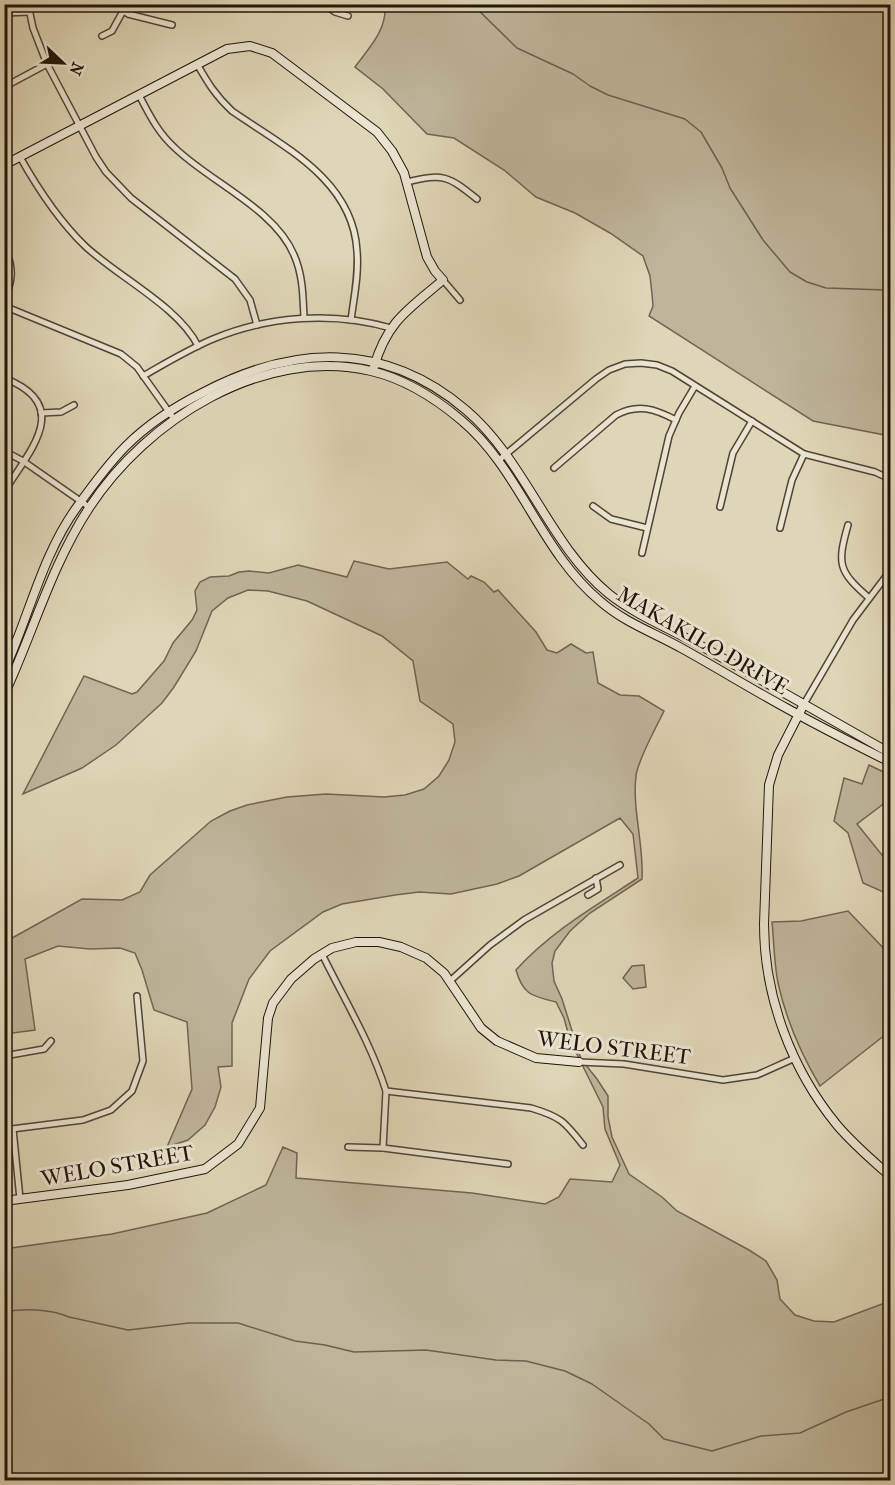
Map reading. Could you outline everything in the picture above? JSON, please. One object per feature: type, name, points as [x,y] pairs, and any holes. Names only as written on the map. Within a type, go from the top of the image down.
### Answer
[{"type":"main road","points":[[4,165],[226,49],[238,46],[255,47],[272,53],[377,132],[399,162],[427,256],[432,267],[443,280],[400,317],[391,328],[374,367]]},
{"type":"main road","name":"MAKAKILO DRIVE","points":[[4,671],[57,541],[81,502],[126,446],[220,383],[247,372],[294,359],[352,358],[422,392],[480,436],[499,460],[569,572],[620,616],[798,715],[891,762]]},
{"type":"main road","name":"MAKAKILO DRIVE","points":[[374,367],[405,372],[449,396],[469,413],[506,455],[579,564],[593,579],[627,606],[891,753]]},
{"type":"main road","name":"MAKAKILO DRIVE","points":[[4,696],[66,547],[89,507],[131,456],[171,415]]},
{"type":"main road","points":[[683,649],[688,639]]},
{"type":"main road","points":[[804,704],[778,755],[769,785],[764,941],[773,997],[795,1058],[816,1096],[863,1152],[891,1176]]},
{"type":"main road","name":"WELO STREET","points":[[4,1201],[128,1185],[205,1169],[238,1144],[260,1108],[268,1018],[273,1003],[291,979],[322,954],[332,948],[356,942],[379,942],[401,947],[426,958],[444,973],[481,1028],[497,1041],[536,1058],[579,1062]]},
{"type":"street","points":[[28,4],[47,64],[106,172],[130,198],[235,279],[250,300],[257,325]]},
{"type":"street","points":[[113,4],[123,11],[172,25]]},
{"type":"street","points":[[323,4],[335,12],[348,16]]},
{"type":"street","points":[[102,36],[112,31],[123,11]]},
{"type":"street","points":[[4,14],[29,12]]},
{"type":"street","points":[[4,87],[47,64]]},
{"type":"street","points":[[197,64],[213,93],[232,111],[311,166],[338,194],[350,216],[356,241],[357,266],[351,320]]},
{"type":"street","points":[[139,94],[158,129],[175,149],[266,218],[282,234],[294,253],[301,274],[304,318]]},
{"type":"street","points":[[20,157],[48,203],[65,225],[106,264],[176,316],[191,332],[198,346]]},
{"type":"street","points":[[407,183],[428,177],[441,177],[454,181],[477,200]]},
{"type":"street","points":[[4,248],[11,263],[12,274],[11,285],[4,301]]},
{"type":"street","points":[[443,280],[460,300]]},
{"type":"street","points":[[4,306],[113,349],[129,360],[171,415]]},
{"type":"street","points":[[143,376],[213,339],[257,325],[304,318],[351,320],[391,328]]},
{"type":"street","points":[[499,460],[596,379],[617,367],[641,363],[665,368],[804,454],[875,472],[891,479]]},
{"type":"street","points":[[4,378],[31,392],[42,413],[42,427],[39,436],[4,492]]},
{"type":"street","points":[[642,553],[666,447],[676,420],[695,386]]},
{"type":"street","points":[[42,413],[64,411],[74,405]]},
{"type":"street","points":[[554,468],[616,415],[626,411],[640,408],[650,409],[676,420]]},
{"type":"street","points":[[720,507],[733,453],[752,421]]},
{"type":"street","points":[[4,451],[23,461],[89,507]]},
{"type":"street","points":[[780,528],[791,484],[804,454]]},
{"type":"street","points":[[593,506],[611,519],[647,528]]},
{"type":"street","points":[[848,525],[842,549],[843,568],[850,580],[869,598]]},
{"type":"street","points":[[804,704],[853,620],[891,571]]},
{"type":"street","points":[[450,981],[490,945],[524,920],[620,865]]},
{"type":"street","points":[[588,895],[598,889],[596,878]]},
{"type":"street","points":[[322,954],[374,1054],[386,1091],[383,1148]]},
{"type":"street","points":[[4,1130],[82,1120],[111,1110],[132,1091],[143,1061],[137,996]]},
{"type":"street","points":[[4,1056],[44,1049],[51,1041]]},
{"type":"street","name":"WELO STREET","points":[[579,1062],[624,1065],[723,1080],[757,1075],[795,1058]]},
{"type":"street","points":[[386,1091],[531,1108],[549,1113],[564,1122],[583,1145]]},
{"type":"street","points":[[13,1129],[20,1199]]},
{"type":"street","points":[[348,1147],[383,1148],[508,1164]]},
{"type":"shaded area","points":[[385,5],[890,5],[890,436],[813,421],[649,316],[653,306],[652,294],[650,276],[643,256],[610,233],[575,213],[536,197],[504,170],[454,138],[427,134],[383,89],[355,67],[380,31]]},
{"type":"shaded area","points":[[354,561],[389,569],[447,562],[468,579],[471,576],[484,582],[494,592],[498,590],[536,632],[547,650],[557,653],[571,644],[586,653],[593,652],[598,683],[620,695],[639,696],[664,711],[644,752],[636,776],[642,879],[590,913],[570,931],[555,951],[552,963],[554,981],[581,1059],[608,1096],[608,1117],[612,1137],[629,1174],[662,1197],[677,1211],[766,1261],[777,1280],[780,1299],[795,1315],[814,1321],[834,1322],[890,1301],[890,1480],[5,1480],[4,1249],[112,1234],[207,1213],[266,1185],[283,1147],[297,1153],[296,1178],[472,1193],[545,1204],[559,1197],[570,1179],[612,1182],[620,1165],[605,1129],[603,1107],[570,1040],[564,1018],[556,1002],[525,990],[516,970],[558,932],[638,878],[633,834],[620,818],[519,876],[497,884],[451,894],[419,892],[342,904],[323,912],[270,951],[249,979],[232,1023],[232,1066],[218,1067],[221,1087],[215,1107],[205,1125],[188,1140],[167,1147],[192,1089],[187,1022],[154,1010],[135,953],[120,948],[90,949],[58,946],[25,959],[35,1030],[5,1034],[5,942],[82,899],[122,900],[140,892],[150,875],[211,821],[230,811],[287,797],[326,794],[384,797],[405,795],[424,789],[439,776],[449,760],[455,742],[453,724],[420,701],[413,661],[382,636],[307,601],[268,591],[248,590],[228,598],[212,611],[196,651],[174,687],[162,703],[116,745],[82,768],[23,794],[84,676],[132,694],[137,692],[164,661],[173,643],[192,620],[197,610],[195,591],[200,582],[210,577],[229,576],[249,571],[269,573],[298,565],[347,577]]},
{"type":"shaded area","points":[[869,765],[890,775],[890,799],[857,824],[890,865],[890,898],[886,893],[863,883],[848,833],[834,821],[844,778],[862,784]]},
{"type":"shaded area","points":[[848,911],[890,955],[890,981],[884,980],[890,1031],[820,1086],[785,1010],[778,983],[772,922],[801,921]]},
{"type":"shaded area","points":[[644,965],[646,987],[633,989],[623,978],[632,966]]},
{"type":"waterway","points":[[472,4],[517,48],[573,74],[608,95],[685,119],[701,132],[722,168],[730,188],[763,240],[790,272],[807,282],[826,288],[886,290],[890,293]]},
{"type":"waterway","points":[[4,1312],[46,1311],[128,1330],[189,1323],[238,1323],[295,1341],[354,1352],[426,1350],[496,1360],[526,1361],[565,1371],[592,1384],[649,1424],[664,1439],[712,1451],[761,1436],[800,1433],[846,1412],[890,1397]]}]
